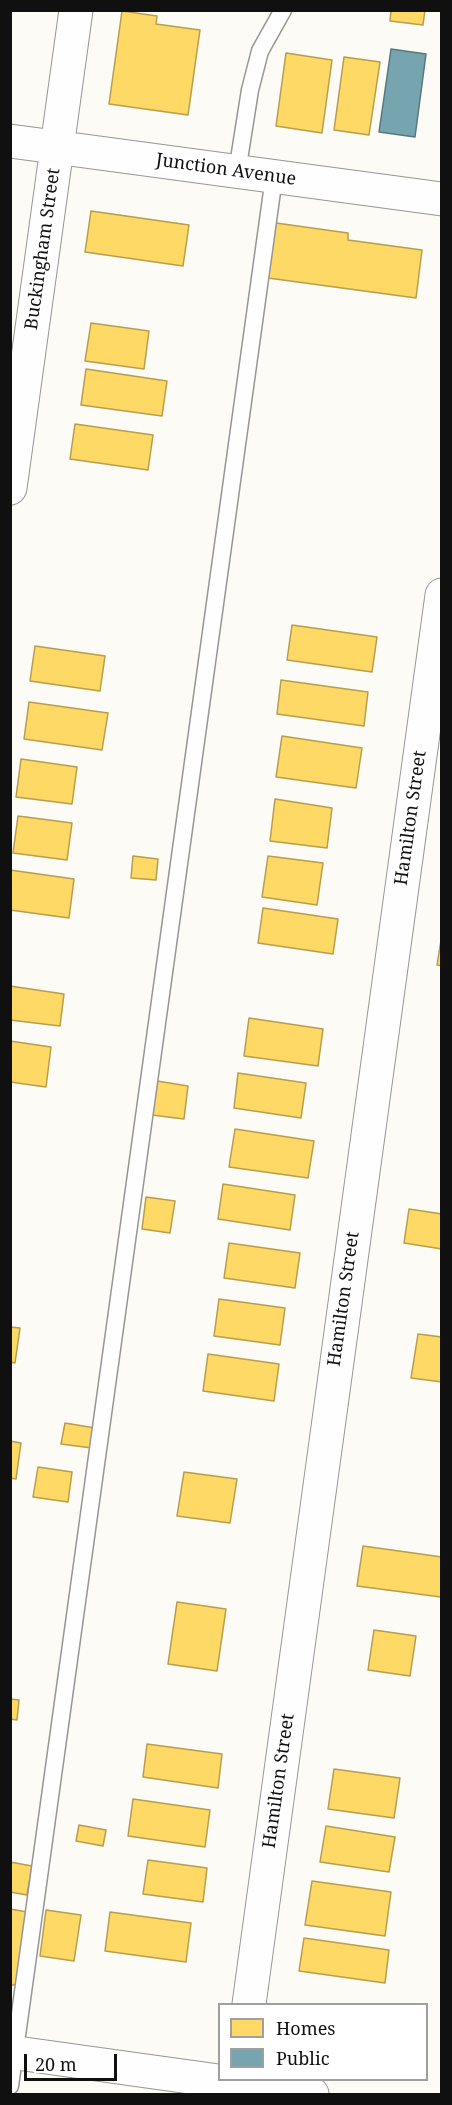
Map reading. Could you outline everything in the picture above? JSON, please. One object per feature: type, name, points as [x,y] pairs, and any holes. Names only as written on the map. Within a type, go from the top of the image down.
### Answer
[{"type":"street","name":"Buckingham Street","points":[[10,488],[76,10]]},
{"type":"street","name":"Junction Avenue","points":[[10,141],[441,199]]},
{"type":"street","name":"Hamilton Street","points":[[249,2003],[441,595]]},
{"type":"street","points":[[13,2052],[239,2086],[312,2094]]},
{"type":"lane","points":[[237,172],[250,90],[260,51],[283,10]]},
{"type":"lane","points":[[10,2086],[274,177]]},
{"type":"building: Homes","points":[[391,10],[425,10],[423,25],[390,21]]},
{"type":"building: Homes","points":[[122,11],[157,16],[156,24],[200,30],[188,115],[109,104]]},
{"type":"building: Homes","points":[[286,53],[332,60],[322,133],[276,126]]},
{"type":"building: Homes","points":[[344,57],[380,62],[369,135],[334,130]]},
{"type":"building: Homes","points":[[91,211],[189,225],[183,266],[85,252]]},
{"type":"building: Homes","points":[[276,223],[348,233],[348,240],[422,250],[416,298],[268,278]]},
{"type":"building: Homes","points":[[91,323],[149,331],[144,369],[85,361]]},
{"type":"building: Homes","points":[[86,369],[167,381],[162,416],[81,405]]},
{"type":"building: Homes","points":[[75,424],[153,435],[148,470],[70,459]]},
{"type":"building: Homes","points":[[292,625],[377,637],[372,672],[287,660]]},
{"type":"building: Homes","points":[[35,646],[105,656],[100,691],[30,681]]},
{"type":"building: Homes","points":[[281,680],[368,692],[364,726],[277,714]]},
{"type":"building: Homes","points":[[29,702],[108,713],[102,750],[24,739]]},
{"type":"building: Homes","points":[[282,736],[362,748],[356,788],[276,777]]},
{"type":"building: Homes","points":[[21,759],[77,767],[72,804],[16,797]]},
{"type":"building: Homes","points":[[275,799],[332,808],[327,848],[270,841]]},
{"type":"building: Homes","points":[[18,816],[72,823],[67,860],[13,853]]},
{"type":"building: Homes","points":[[133,856],[158,859],[156,880],[131,878]]},
{"type":"building: Homes","points":[[268,856],[323,863],[317,905],[262,897]]},
{"type":"building: Homes","points":[[10,870],[74,879],[69,918],[10,910]]},
{"type":"building: Homes","points":[[263,908],[338,919],[333,954],[258,943]]},
{"type":"building: Homes","points":[[442,934],[442,966],[437,965]]},
{"type":"building: Homes","points":[[10,986],[64,994],[60,1026],[10,1020]]},
{"type":"building: Homes","points":[[249,1018],[323,1029],[318,1066],[244,1056]]},
{"type":"building: Homes","points":[[10,1041],[51,1047],[46,1087],[10,1082]]},
{"type":"building: Homes","points":[[238,1073],[306,1083],[301,1118],[234,1108]]},
{"type":"building: Homes","points":[[157,1081],[188,1086],[184,1119],[152,1115]]},
{"type":"building: Homes","points":[[235,1129],[314,1141],[308,1178],[229,1167]]},
{"type":"building: Homes","points":[[223,1184],[295,1195],[290,1230],[218,1219]]},
{"type":"building: Homes","points":[[146,1197],[175,1201],[170,1233],[142,1229]]},
{"type":"building: Homes","points":[[409,1209],[442,1214],[442,1249],[404,1243]]},
{"type":"building: Homes","points":[[229,1243],[300,1253],[295,1288],[224,1278]]},
{"type":"building: Homes","points":[[219,1299],[285,1308],[280,1345],[214,1336]]},
{"type":"building: Homes","points":[[10,1327],[20,1328],[15,1363],[10,1362]]},
{"type":"building: Homes","points":[[418,1334],[442,1337],[442,1382],[411,1378]]},
{"type":"building: Homes","points":[[208,1354],[279,1364],[274,1401],[203,1391]]},
{"type":"building: Homes","points":[[65,1423],[95,1428],[92,1448],[61,1444]]},
{"type":"building: Homes","points":[[10,1441],[21,1443],[16,1479],[10,1478]]},
{"type":"building: Homes","points":[[38,1467],[72,1472],[68,1502],[33,1497]]},
{"type":"building: Homes","points":[[184,1472],[237,1479],[230,1523],[177,1516]]},
{"type":"building: Homes","points":[[363,1546],[442,1557],[441,1597],[357,1586]]},
{"type":"building: Homes","points":[[177,1602],[226,1609],[217,1671],[168,1664]]},
{"type":"building: Homes","points":[[374,1630],[416,1636],[410,1676],[368,1670]]},
{"type":"building: Homes","points":[[10,1699],[19,1700],[17,1720],[10,1719]]},
{"type":"building: Homes","points":[[147,1744],[222,1754],[218,1788],[143,1777]]},
{"type":"building: Homes","points":[[334,1769],[400,1778],[394,1818],[328,1809]]},
{"type":"building: Homes","points":[[133,1799],[210,1810],[205,1847],[128,1836]]},
{"type":"building: Homes","points":[[79,1825],[106,1830],[103,1846],[76,1841]]},
{"type":"building: Homes","points":[[326,1826],[395,1837],[389,1872],[320,1862]]},
{"type":"building: Homes","points":[[148,1860],[207,1868],[203,1902],[143,1894]]},
{"type":"building: Homes","points":[[10,1862],[32,1866],[27,1895],[10,1892]]},
{"type":"building: Homes","points":[[312,1881],[391,1892],[385,1936],[305,1925]]},
{"type":"building: Homes","points":[[10,1909],[27,1912],[16,1985],[10,1985]]},
{"type":"building: Homes","points":[[46,1910],[81,1915],[74,1961],[40,1956]]},
{"type":"building: Homes","points":[[110,1912],[191,1923],[186,1962],[105,1951]]},
{"type":"building: Homes","points":[[304,1938],[389,1950],[385,1983],[299,1971]]},
{"type":"building: Public","points":[[391,49],[426,54],[415,137],[379,132]]}]
